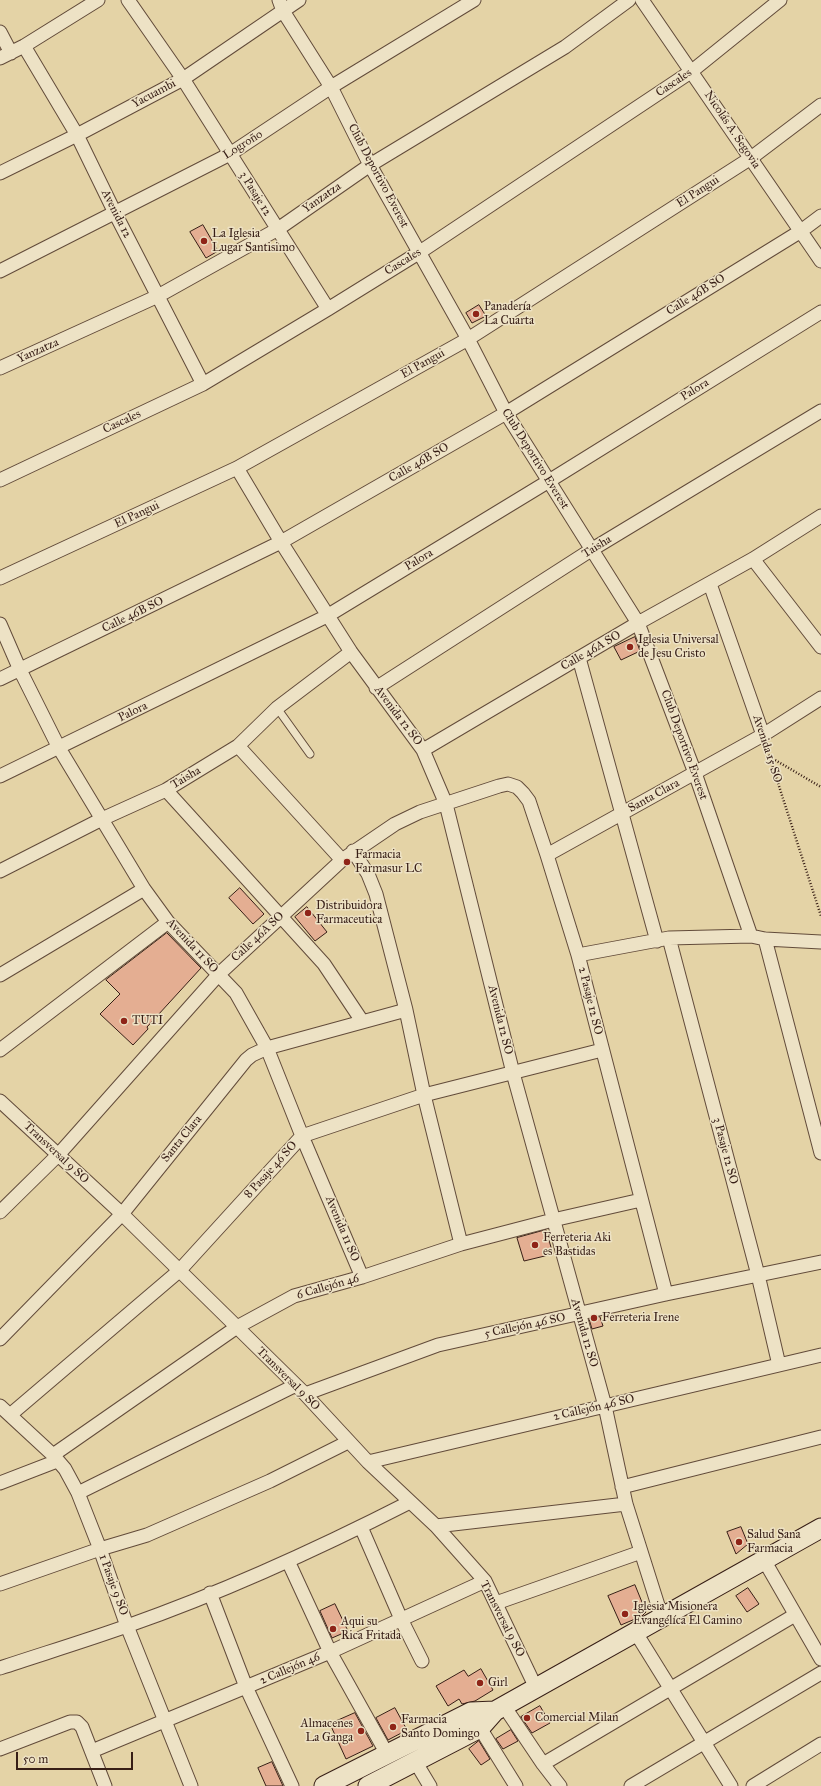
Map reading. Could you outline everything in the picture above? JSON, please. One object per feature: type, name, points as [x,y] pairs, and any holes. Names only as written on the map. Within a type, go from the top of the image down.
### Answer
[{"type":"street","points":[[0,32],[6,55],[24,46],[98,0]]},
{"type":"street","name":"3 Pasaje 12","points":[[128,0],[183,79],[328,308]]},
{"type":"street","name":"Yacuambi","points":[[0,173],[77,135],[183,79],[281,5],[299,0]]},
{"type":"street","name":"Logroño","points":[[0,271],[230,154],[331,87],[474,0]]},
{"type":"street","name":"Yanzatza","points":[[0,368],[158,296],[278,229],[370,164],[565,47],[629,0]]},
{"type":"street","name":"Nicolás A. Segovia","points":[[642,0],[821,261]]},
{"type":"street","name":"Cascales","points":[[0,480],[203,384],[420,252],[692,71],[780,0]]},
{"type":"street","name":"Club Deportivo Everest","points":[[281,5],[331,87],[370,164],[468,339],[506,413],[638,623],[695,773],[751,936]]},
{"type":"street","name":"Avenida 12","points":[[24,46],[77,135],[115,213],[203,384]]},
{"type":"street","name":"El Pangui","points":[[0,578],[236,468],[468,339],[750,158],[821,105]]},
{"type":"street","name":"Calle 46B SO","points":[[0,680],[281,542],[506,413],[801,231],[821,216]]},
{"type":"street","name":"Palora","points":[[0,776],[327,616],[550,481],[821,312]]},
{"type":"street","name":"Taisha","points":[[376,688],[591,550],[821,411]]},
{"type":"street","name":"Avenida 12 SO","points":[[236,468],[327,616],[376,688],[423,750],[446,804],[513,1073],[605,1406],[626,1504],[662,1618]]},
{"type":"street","name":"Calle 46A SO","points":[[423,750],[638,623],[753,559],[821,517]]},
{"type":"street","points":[[753,559],[821,647]]},
{"type":"street","name":"Avenida 15 SO","points":[[710,584],[763,735]]},
{"type":"street","name":"Avenida 11 SO","points":[[0,624],[20,670],[58,748],[144,889],[168,922],[236,993],[267,1048],[302,1136],[362,1277]]},
{"type":"street","name":"Taisha","points":[[0,871],[102,818],[166,790],[238,746],[277,708],[351,652]]},
{"type":"street","name":"3 Pasaje 12 SO","points":[[579,658],[621,814],[663,940],[758,1275],[779,1365]]},
{"type":"street","name":"Santa Clara","points":[[547,854],[763,735],[821,698]]},
{"type":"street","points":[[238,746],[342,860]]},
{"type":"street","name":"2 Pasaje 12 SO","points":[[446,804],[508,784],[517,787],[523,792],[529,802],[547,854],[578,955],[666,1294]]},
{"type":"street","points":[[166,790],[324,964],[362,1021]]},
{"type":"street","name":"Calle 46A SO","points":[[0,1212],[59,1154],[219,974],[279,916],[353,851],[395,824],[420,812],[446,804]]},
{"type":"street","points":[[353,851],[368,874],[376,894],[406,1010],[424,1095],[461,1244]]},
{"type":"street","points":[[0,975],[144,889]]},
{"type":"street","points":[[0,1050],[168,922]]},
{"type":"street","points":[[578,955],[663,940],[751,936],[765,939],[821,942]]},
{"type":"street","points":[[765,939],[821,1153]]},
{"type":"street","name":"Santa Clara","points":[[0,1339],[122,1214],[246,1060],[252,1055],[267,1048],[406,1010]]},
{"type":"street","name":"8 Pasaje 46 SO","points":[[10,1415],[179,1271],[302,1136],[424,1095],[602,1050]]},
{"type":"street","name":"Transversal 9 SO","points":[[0,1101],[59,1154],[122,1214],[305,1394],[368,1462],[436,1526],[485,1581],[536,1688]]},
{"type":"street","name":"6 Callejón 46","points":[[55,1458],[237,1327],[294,1296],[362,1277],[461,1244],[553,1220],[641,1200]]},
{"type":"street","name":"5 Callejón 46 SO","points":[[305,1394],[438,1345],[579,1315],[666,1294],[821,1262]]},
{"type":"street","name":"2 Callejón 46 SO","points":[[368,1462],[821,1355]]},
{"type":"street","points":[[78,1493],[296,1385]]},
{"type":"street","name":"1 Pasaje 9 SO","points":[[0,1406],[65,1468],[78,1493],[100,1549],[127,1626],[166,1720],[191,1786]]},
{"type":"street","points":[[622,1487],[821,1437]]},
{"type":"street","points":[[0,1584],[100,1549],[147,1535],[270,1481],[348,1442]]},
{"type":"street","points":[[0,1483],[55,1458]]},
{"type":"street","points":[[0,1668],[127,1626],[288,1562],[410,1502]]},
{"type":"street","points":[[436,1526],[626,1504]]},
{"type":"street","points":[[360,1527],[401,1619],[422,1661]]},
{"type":"street","points":[[368,1786],[480,1728],[500,1708],[821,1528]]},
{"type":"street","points":[[496,1603],[641,1552]]},
{"type":"street","points":[[764,1560],[821,1659]]},
{"type":"street","points":[[288,1562],[330,1652],[387,1754]]},
{"type":"street","name":"2 Callejón 46","points":[[92,1751],[330,1652],[485,1581]]},
{"type":"street","points":[[210,1593],[246,1687],[292,1786]]},
{"type":"street","points":[[543,1764],[795,1615]]},
{"type":"street","points":[[636,1633],[731,1786]]},
{"type":"street","points":[[631,1786],[821,1672]]},
{"type":"street","points":[[324,1786],[472,1712],[500,1708]]},
{"type":"street","points":[[500,1708],[560,1786]]},
{"type":"street","points":[[0,1749],[70,1722],[77,1722],[82,1727],[105,1786]]},
{"type":"street","points":[[480,1728],[516,1786]]},
{"type":"street","points":[[753,1786],[821,1744]]},
{"type":"street","points":[[415,1761],[430,1786]]},
{"type":"lane","points":[[277,708],[310,754]]},
{"type":"path","name":"Avenida 15 SO","points":[[763,735],[821,916]]},
{"type":"path","points":[[770,757],[821,787]]},
{"type":"building","name":"La Iglesia Lugar Santisimo","points":[[203,225],[218,251],[206,258],[190,232]]},
{"type":"building","name":"Panadería La Cuarta","points":[[479,305],[486,316],[472,323],[466,313]]},
{"type":"building","name":"Iglesia Universal de Jesu Cristo","points":[[635,637],[640,651],[621,660],[614,647]]},
{"type":"building","points":[[240,888],[264,914],[253,924],[229,898]]},
{"type":"building","points":[[307,907],[327,932],[315,941],[295,917]]},
{"type":"building","points":[[167,933],[201,968],[147,1027],[148,1029],[133,1045],[100,1014],[120,994],[106,980]]},
{"type":"building","name":"Ferreteria Aki es Bastidas","points":[[546,1230],[553,1254],[524,1261],[517,1238]]},
{"type":"building","points":[[600,1317],[603,1326],[592,1329],[589,1319]]},
{"type":"building","points":[[741,1527],[748,1544],[736,1554],[727,1532]]},
{"type":"building","points":[[635,1585],[646,1612],[642,1616],[621,1625],[608,1596]]},
{"type":"building","points":[[748,1588],[759,1604],[747,1612],[736,1596]]},
{"type":"building","points":[[335,1604],[348,1631],[332,1638],[320,1611]]},
{"type":"building","points":[[481,1669],[493,1690],[475,1701],[462,1704],[459,1699],[448,1706],[436,1686],[464,1670],[468,1676]]},
{"type":"building","points":[[540,1706],[550,1723],[532,1733],[521,1717]]},
{"type":"building","points":[[395,1708],[407,1730],[388,1740],[376,1718]]},
{"type":"building","points":[[355,1713],[373,1746],[346,1759],[330,1724]]},
{"type":"building","points":[[511,1730],[518,1741],[503,1749],[496,1739]]},
{"type":"building","points":[[479,1741],[490,1759],[481,1765],[469,1749]]},
{"type":"building","points":[[272,1762],[283,1786],[266,1786],[258,1768]]},
{"type":"place","name":"La Iglesia Lugar Santisimo","points":[[204,241]]},
{"type":"place","name":"Panadería La Cuarta","points":[[476,314]]},
{"type":"place","name":"Iglesia Universal de Jesu Cristo","points":[[630,647]]},
{"type":"place","name":"Farmacia Farmasur LC","points":[[347,862]]},
{"type":"place","name":"Distribuidora Farmaceutica","points":[[308,913]]},
{"type":"place","name":"TUTI","points":[[124,1021]]},
{"type":"place","name":"Ferreteria Aki es Bastidas","points":[[535,1245]]},
{"type":"place","name":"Ferreteria Irene","points":[[594,1318]]},
{"type":"place","name":"Salud Sana Farmacia","points":[[739,1542]]},
{"type":"place","name":"Iglesia Misionera Evangélíca El Camino","points":[[625,1614]]},
{"type":"place","name":"Aqui su Rica Fritada","points":[[333,1629]]},
{"type":"place","name":"Girl","points":[[480,1683]]},
{"type":"place","name":"Comercial Milan","points":[[527,1718]]},
{"type":"place","name":"Farmacia Santo Domingo","points":[[393,1727]]},
{"type":"place","name":"Almacenes La Ganga","points":[[361,1731]]}]
